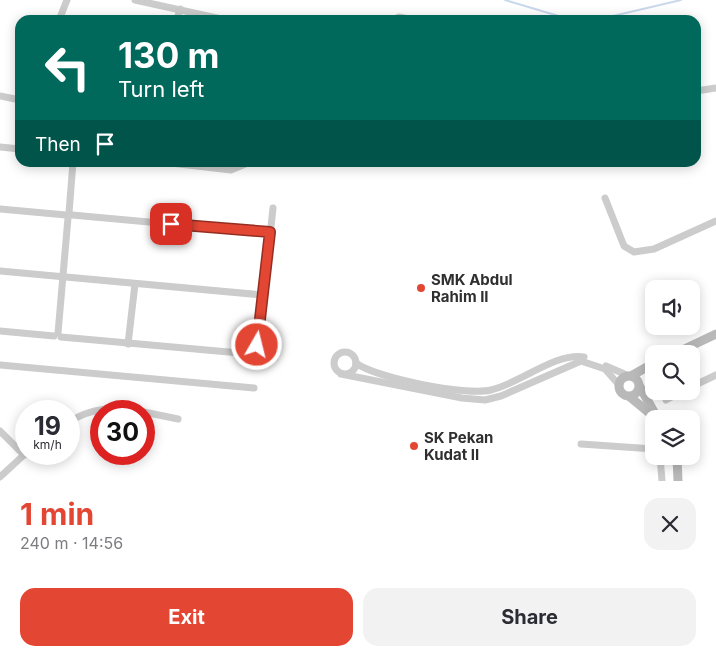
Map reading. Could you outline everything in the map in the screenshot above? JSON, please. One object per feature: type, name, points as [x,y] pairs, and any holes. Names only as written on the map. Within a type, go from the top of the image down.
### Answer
[{"type":"street","points":[[61,15],[68,0]]},
{"type":"street","points":[[135,0],[163,2],[180,9],[205,15]]},
{"type":"street","points":[[178,15],[180,9]]},
{"type":"street","points":[[701,90],[716,88]]},
{"type":"street","points":[[0,96],[15,99]]},
{"type":"street","points":[[0,147],[15,148]]},
{"type":"street","points":[[58,335],[73,167]]},
{"type":"street","points":[[205,167],[231,170],[238,167]]},
{"type":"street","points":[[605,198],[624,246],[634,252],[654,249],[716,221]]},
{"type":"street","points":[[0,331],[251,354],[257,345],[273,208]]},
{"type":"street","points":[[0,209],[270,232]]},
{"type":"street","points":[[0,271],[263,295]]},
{"type":"street","points":[[128,344],[135,284]]},
{"type":"street","points":[[693,345],[716,334]]},
{"type":"street","points":[[342,374],[353,372],[356,363],[355,357],[349,352],[338,354],[334,365],[342,374],[462,398],[486,400],[501,396],[581,361],[605,369],[619,385]]},
{"type":"street","points":[[356,363],[374,372],[424,384],[473,392],[491,390],[572,356],[590,359],[634,380],[652,410]]},
{"type":"street","points":[[0,365],[254,388]]},
{"type":"street","points":[[645,371],[634,380],[622,378],[619,385],[620,392],[647,410]]},
{"type":"street","points":[[700,383],[716,375]]},
{"type":"street","points":[[630,397],[636,394],[634,380]]},
{"type":"street","points":[[155,414],[178,419]]},
{"type":"street","points":[[0,431],[15,445]]},
{"type":"street","points":[[581,444],[645,448]]},
{"type":"street","points":[[0,476],[15,463]]},
{"type":"street","points":[[661,465],[662,481]]},
{"type":"street","points":[[677,465],[678,481]]},
{"type":"waterway","points":[[505,0],[555,15]]},
{"type":"waterway","points":[[617,15],[681,0]]},
{"type":"place","name":"SMK Abdul Rahim II","points":[[421,288]]},
{"type":"place","name":"SK Pekan Kudat II","points":[[414,446]]},
{"type":"route","points":[[171,224],[270,232],[257,345]]}]
